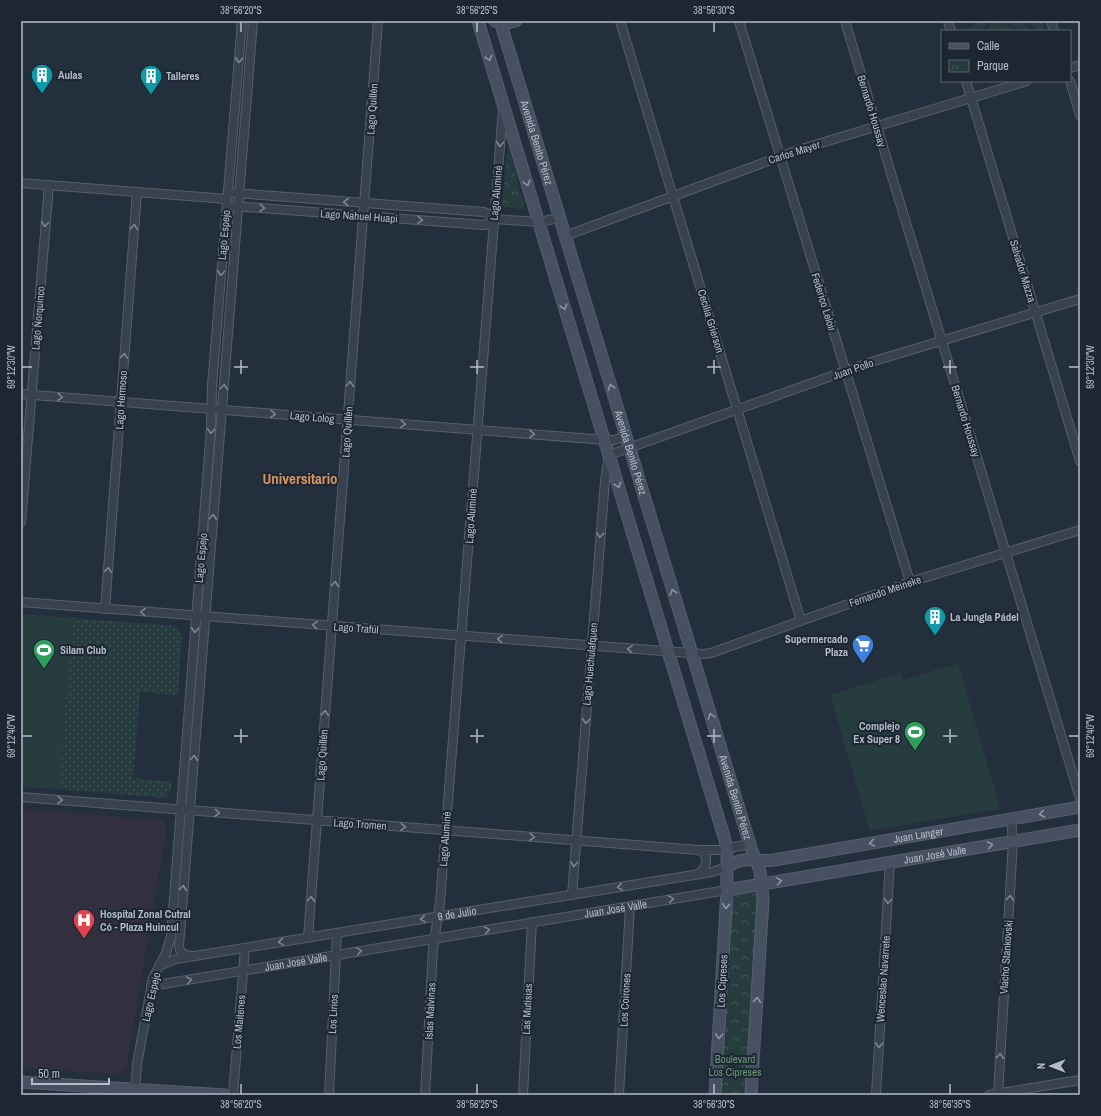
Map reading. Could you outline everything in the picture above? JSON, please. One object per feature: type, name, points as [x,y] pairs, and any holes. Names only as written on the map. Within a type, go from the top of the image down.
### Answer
[{"type":"main road","name":"Avenida Benito Pérez","points":[[478,21],[724,835],[727,849],[727,867]]},
{"type":"main road","name":"Avenida Benito Pérez","points":[[498,21],[750,844],[760,871],[762,884]]},
{"type":"main road","points":[[498,21],[506,23],[516,21]]},
{"type":"main road","name":"Juan Langer","points":[[756,860],[774,860],[1080,807]]},
{"type":"main road","name":"Juan José Valle","points":[[727,890],[1080,830]]},
{"type":"main road","name":"9 de Julio","points":[[727,867],[740,860],[756,860]]},
{"type":"main road","name":"Los Cipreses","points":[[715,1095],[727,890],[727,867]]},
{"type":"main road","points":[[751,1095],[763,900],[762,884]]},
{"type":"main road","points":[[21,1082],[135,1092],[226,1095]]},
{"type":"street","name":"Lago Espejo","points":[[135,1092],[139,1056],[151,986],[158,966],[166,954],[171,936],[212,428],[212,386],[242,21]]},
{"type":"street","name":"Lago Espejo","points":[[195,956],[187,956],[182,954],[179,946],[254,21]]},
{"type":"street","name":"Lago Quillén","points":[[308,938],[378,21]]},
{"type":"street","name":"Cecilia Grierson","points":[[620,21],[801,621]]},
{"type":"street","name":"Federico Leloir","points":[[739,21],[910,582]]},
{"type":"street","name":"Bernardo Houssay","points":[[845,21],[1080,798]]},
{"type":"street","name":"Salvador Mazza","points":[[966,82],[1080,461]]},
{"type":"street","name":"Carlos Mayer","points":[[565,236],[780,156],[1024,82]]},
{"type":"street","points":[[1070,82],[1080,115]]},
{"type":"street","name":"Lago Aluminé","points":[[436,927],[446,830],[503,105]]},
{"type":"street","name":"Lago Nahuel Huapi","points":[[21,183],[227,199]]},
{"type":"street","name":"Lago Ñorquinco","points":[[21,522],[49,185]]},
{"type":"street","name":"Lago Hermoso","points":[[105,609],[137,192]]},
{"type":"street","name":"Lago Nahuel Huapi","points":[[227,199],[230,194],[240,194],[484,212],[494,219],[539,222],[559,218]]},
{"type":"street","name":"Lago Nahuel Huapi","points":[[227,199],[230,204],[238,206],[483,225],[488,224],[494,219]]},
{"type":"street","name":"Juan Pollo","points":[[629,448],[871,362],[1080,299]]},
{"type":"street","name":"Lago Lolog","points":[[21,394],[604,440],[614,440],[626,436]]},
{"type":"street","points":[[609,455],[629,448]]},
{"type":"street","name":"Lago Huechulafquen","points":[[572,895],[604,481],[609,455]]},
{"type":"street","name":"Fernando Meineke","points":[[692,654],[711,653],[910,582],[1080,530]]},
{"type":"street","name":"Lago Trafúl","points":[[21,602],[692,654]]},
{"type":"street","name":"Lago Tromen","points":[[21,797],[713,851],[750,844]]},
{"type":"street","name":"Vlacho Stankovski","points":[[998,1094],[1013,842],[1011,819]]},
{"type":"street","points":[[698,874],[703,871],[706,865],[705,855],[699,850]]},
{"type":"street","name":"Wenceslao Navarrete","points":[[876,1095],[890,862]]},
{"type":"street","name":"9 de Julio","points":[[158,966],[171,960],[718,871],[727,867]]},
{"type":"street","name":"Juan José Valle","points":[[151,986],[727,890]]},
{"type":"street","name":"Los Coirones","points":[[619,1095],[630,906]]},
{"type":"street","name":"Las Mutisias","points":[[523,1095],[532,922]]},
{"type":"street","name":"Islas Malvinas","points":[[425,1095],[434,939],[436,927]]},
{"type":"street","name":"Los Lirios","points":[[329,1095],[337,933]]},
{"type":"street","name":"Los Maitenes","points":[[233,1095],[245,948]]},
{"type":"street","points":[[989,1095],[1080,1080]]},
{"type":"shaded area","name":"Hospital Zonal Cutral Có - Plaza Huincul","points":[[21,809],[162,820],[167,827],[126,1069],[118,1074],[21,1068]]},
{"type":"green space","points":[[976,21],[989,21],[982,30],[968,30]]},
{"type":"green space","points":[[993,21],[1003,21],[1014,30],[986,30]]},
{"type":"green space","points":[[1007,21],[1019,21],[1032,30],[1018,30]]},
{"type":"green space","points":[[1025,21],[1042,21],[1045,30],[1038,30]]},
{"type":"green space","points":[[508,145],[525,209],[502,207]]},
{"type":"green space","name":"Silam Club","points":[[21,614],[72,618],[59,789],[21,787]]},
{"type":"green space","points":[[72,618],[176,626],[182,635],[178,695],[140,692],[133,778],[172,782],[171,791],[165,798],[59,789]]},
{"type":"green space","name":"Complejo Ex Super 8","points":[[958,663],[1000,809],[870,831],[830,695],[901,673],[904,680]]},
{"type":"green space","name":"Boulevard Los Cipreses","points":[[752,891],[757,894],[757,898],[746,1095],[720,1095],[732,900],[738,893]]},
{"type":"place","name":"Aulas","points":[[42,94]]},
{"type":"place","name":"Talleres","points":[[151,96]]},
{"type":"place","name":"La Jungla Pádel","points":[[935,636]]},
{"type":"place","name":"Supermercado Plaza","points":[[863,664]]},
{"type":"place","name":"Silam Club","points":[[44,670]]},
{"type":"place","name":"Complejo Ex Super 8","points":[[915,752]]},
{"type":"place","name":"Hospital Zonal Cutral Có - Plaza Huincul","points":[[84,940]]},
{"type":"district","name":"Universitario","points":[[300,478]]}]
